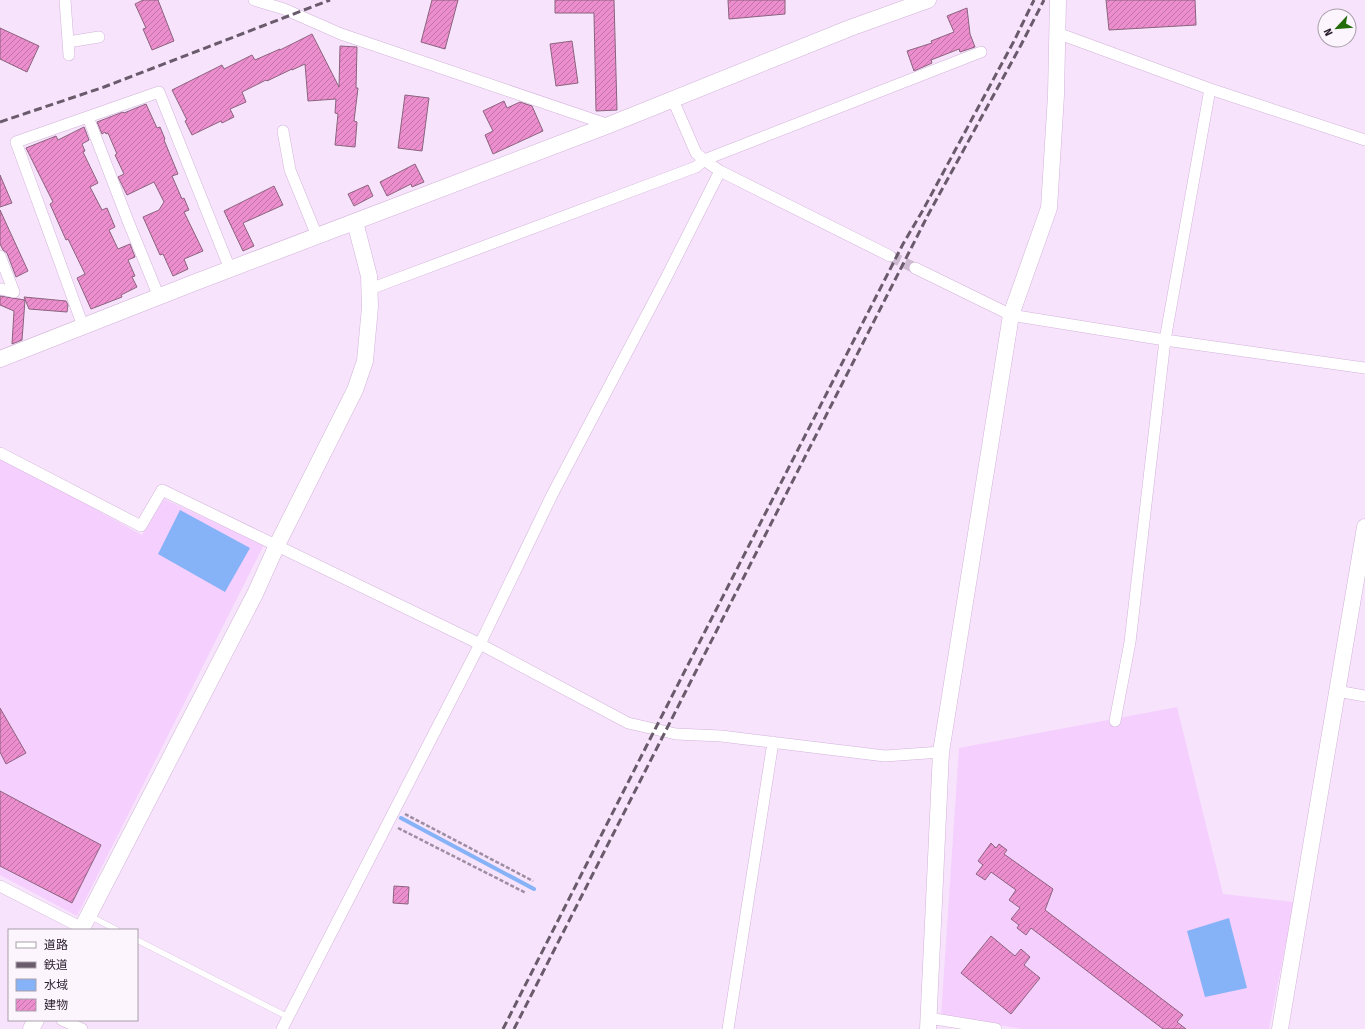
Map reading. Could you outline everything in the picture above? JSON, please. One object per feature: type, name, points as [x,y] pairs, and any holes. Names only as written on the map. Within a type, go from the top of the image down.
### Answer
[{"type":"street","points":[[65,0],[69,55]]},
{"type":"street","points":[[254,0],[284,4],[341,34],[609,125]]},
{"type":"street","points":[[0,359],[230,269],[609,125],[850,28],[928,0]]},
{"type":"street","points":[[996,1029],[928,1023],[941,752],[1011,315],[1049,208],[1056,95],[1058,0]]},
{"type":"street","points":[[1057,33],[1210,89],[1365,140]]},
{"type":"street","points":[[68,42],[99,37]]},
{"type":"street","points":[[370,289],[696,166],[704,160],[981,52]]},
{"type":"street","points":[[1115,721],[1130,642],[1166,340],[1210,89]]},
{"type":"street","points":[[83,326],[16,142],[159,92],[230,269]]},
{"type":"street","points":[[673,100],[696,153],[704,160],[720,171],[890,256]]},
{"type":"street","points":[[88,117],[159,298]]},
{"type":"street","points":[[283,131],[290,170],[317,236]]},
{"type":"street","points":[[282,1029],[394,808],[480,644],[552,495],[662,286],[720,171]]},
{"type":"street","points":[[0,886],[84,925],[255,594],[277,545],[355,390],[365,361],[370,318],[370,289],[369,276],[355,222]]},
{"type":"street","points":[[0,256],[14,292],[0,289]]},
{"type":"street","points":[[915,268],[1011,315],[1166,340],[1365,368]]},
{"type":"street","points":[[0,453],[141,526],[162,490],[480,644],[628,723],[676,734],[720,736],[885,756],[941,752]]},
{"type":"street","points":[[1280,1029],[1365,527]]},
{"type":"street","points":[[1337,691],[1365,696]]},
{"type":"street","points":[[728,1029],[773,742]]},
{"type":"street","points":[[64,1021],[82,1029]]},
{"type":"lane","points":[[84,925],[110,929]]},
{"type":"lane","points":[[138,941],[288,1017]]},
{"type":"path","points":[[394,808],[533,881]]},
{"type":"path","points":[[387,822],[526,893]]},
{"type":"shaded area","points":[[0,457],[142,535],[164,499],[264,545],[77,916],[0,875]]},
{"type":"shaded area","points":[[1177,707],[1223,894],[1294,902],[1269,1029],[1022,1029],[941,1016],[959,748]]},
{"type":"water","points":[[180,510],[250,548],[225,592],[158,554]]},
{"type":"water","points":[[1229,918],[1247,988],[1205,997],[1187,931]]},
{"type":"building","points":[[143,0],[158,0],[174,41],[152,50],[143,29],[146,28],[135,4]]},
{"type":"building","points":[[432,0],[458,0],[445,49],[421,42]]},
{"type":"building","points":[[555,0],[614,0],[617,110],[596,111],[594,13],[555,13]]},
{"type":"building","points":[[728,0],[785,0],[785,14],[729,19]]},
{"type":"building","points":[[1106,0],[1195,0],[1196,25],[1109,30]]},
{"type":"building","points":[[967,8],[970,34],[975,47],[960,52],[959,49],[931,60],[932,63],[914,71],[907,51],[932,43],[931,41],[954,32],[947,16]]},
{"type":"building","points":[[0,28],[39,46],[27,72],[0,59]]},
{"type":"building","points":[[312,34],[339,87],[340,46],[357,47],[356,88],[358,88],[354,121],[357,122],[355,147],[335,145],[338,114],[335,113],[336,99],[308,101],[305,64],[267,81],[266,80],[242,92],[246,102],[230,109],[234,117],[222,123],[221,121],[192,135],[185,121],[187,120],[172,90],[222,65],[224,69],[252,55],[255,60],[280,50]]},
{"type":"building","points":[[572,41],[578,83],[556,86],[550,44]]},
{"type":"building","points":[[405,95],[429,98],[422,151],[398,148]]},
{"type":"building","points":[[504,101],[507,108],[520,102],[532,106],[543,131],[493,154],[485,135],[493,131],[483,111]]},
{"type":"building","points":[[146,104],[157,128],[160,127],[165,139],[164,140],[178,174],[172,176],[182,199],[184,198],[189,210],[184,212],[203,251],[184,259],[188,269],[173,276],[163,254],[160,255],[143,217],[159,210],[164,202],[154,182],[127,195],[118,177],[124,174],[115,155],[117,154],[108,133],[106,134],[105,132],[102,134],[97,122]]},
{"type":"building","points":[[84,127],[89,140],[82,144],[85,151],[83,152],[98,183],[90,187],[102,210],[107,208],[115,227],[109,230],[118,249],[130,244],[135,257],[128,260],[135,276],[132,277],[137,287],[121,295],[122,297],[91,309],[77,278],[85,274],[68,239],[66,240],[50,204],[53,202],[26,148],[56,136],[58,140]]},
{"type":"building","points":[[415,164],[424,182],[412,187],[411,184],[387,196],[380,182]]},
{"type":"building","points":[[0,175],[12,203],[0,207]]},
{"type":"building","points":[[368,185],[373,196],[354,206],[348,194]]},
{"type":"building","points":[[274,186],[283,205],[243,223],[254,246],[243,251],[224,211]]},
{"type":"building","points":[[0,210],[28,271],[16,277],[7,253],[3,250],[0,244]]},
{"type":"building","points":[[0,296],[25,300],[22,340],[12,344],[14,311],[0,305]]},
{"type":"building","points":[[24,297],[66,301],[68,305],[67,312],[29,309]]},
{"type":"building","points":[[0,708],[26,753],[6,764],[0,752]]},
{"type":"building","points":[[0,791],[101,845],[72,903],[0,866]]},
{"type":"building","points":[[991,843],[996,848],[999,844],[1007,850],[1004,854],[1053,889],[1045,910],[1183,1015],[1177,1022],[1186,1029],[1163,1029],[1031,928],[1026,935],[1017,928],[1019,925],[1011,919],[1020,908],[1009,900],[1016,890],[991,872],[985,880],[976,874],[983,865],[978,861]]},
{"type":"building","points":[[394,886],[409,887],[408,904],[393,903]]},
{"type":"building","points":[[991,936],[1015,956],[1021,949],[1030,957],[1024,965],[1040,978],[1011,1014],[961,973]]},
{"type":"waterway","points":[[401,818],[534,889]]},
{"type":"tunnel","points":[[890,256],[915,268]]},
{"type":"railway","points":[[0,122],[104,87],[330,0]]},
{"type":"railway","points":[[503,1029],[903,244],[923,210],[1014,41],[1034,0]]},
{"type":"railway","points":[[514,1029],[928,215],[1044,0]]}]
